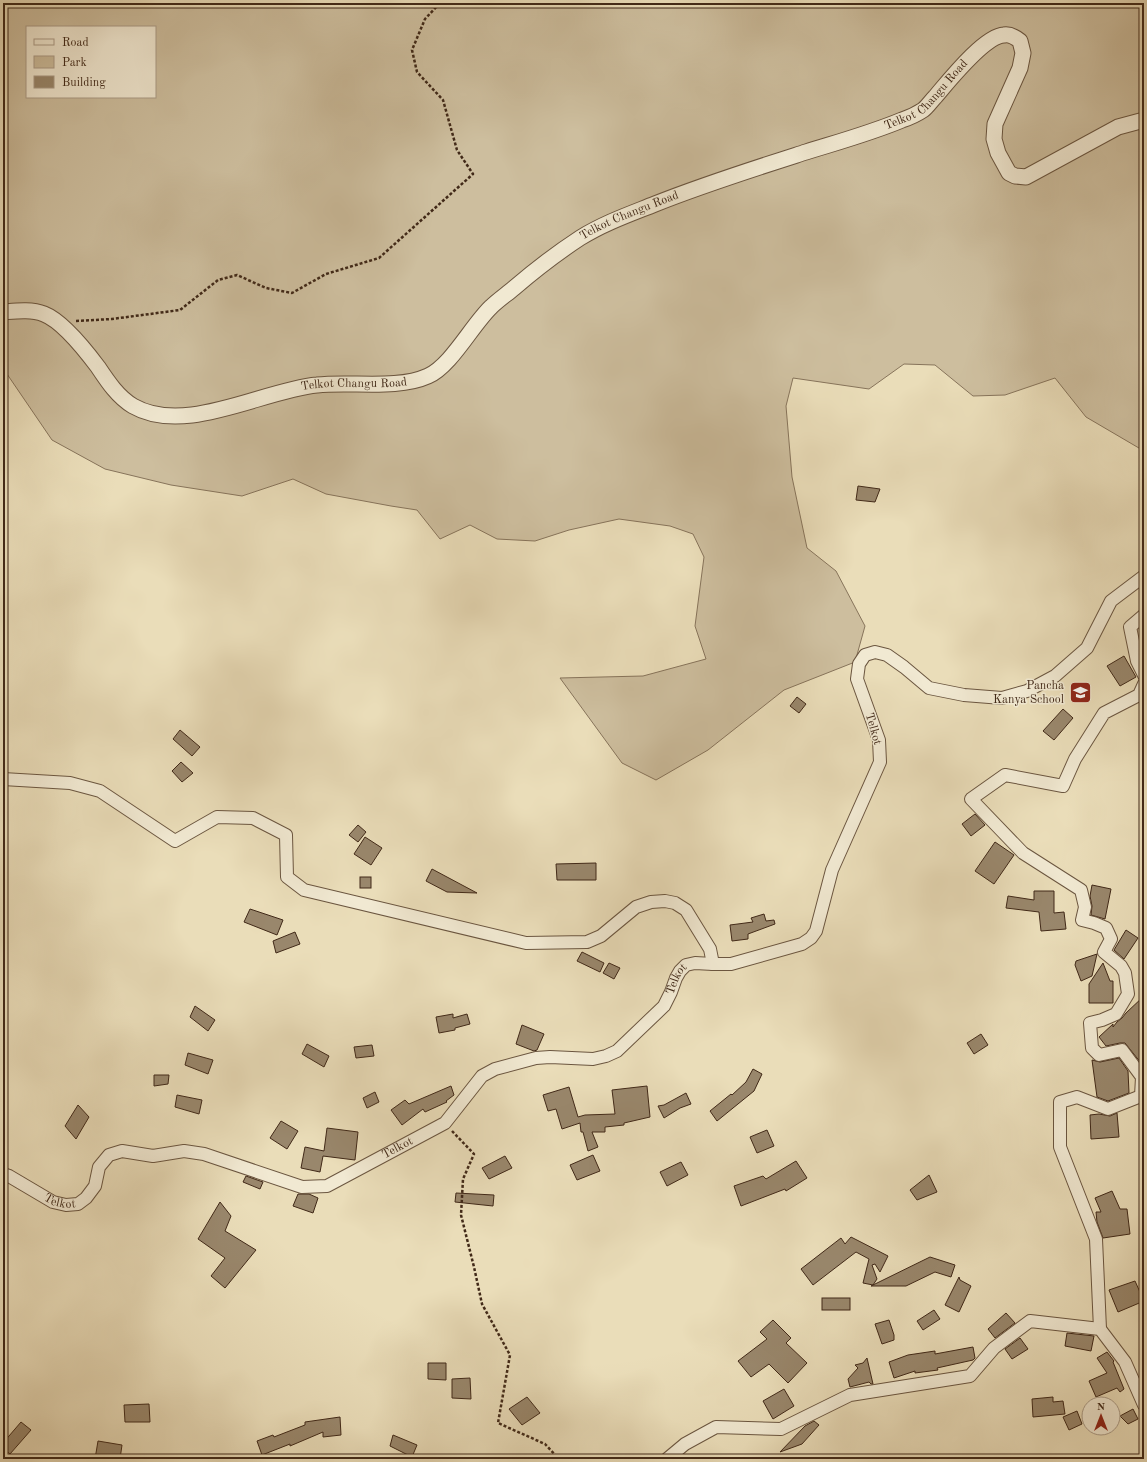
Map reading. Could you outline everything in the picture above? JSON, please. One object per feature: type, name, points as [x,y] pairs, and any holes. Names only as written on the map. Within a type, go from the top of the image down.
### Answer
[{"type":"street","name":"Telkot Changu Road","points":[[3,312],[26,311],[42,313],[57,321],[97,366],[117,393],[134,407],[157,415],[180,416],[218,411],[291,389],[315,385],[412,381],[430,375],[442,367],[490,308],[530,274],[581,237],[602,226],[682,194],[904,120],[923,110],[964,64],[978,50],[994,38],[1004,35],[1013,36],[1020,41],[1023,54],[1020,68],[995,124],[994,139],[998,152],[1010,173],[1015,176],[1026,177],[1118,127],[1144,120]]},
{"type":"street","name":"Telkot","points":[[3,1174],[53,1202],[66,1205],[78,1204],[86,1198],[95,1186],[99,1167],[109,1155],[122,1151],[153,1156],[184,1151],[204,1154],[302,1187],[327,1186],[445,1123],[482,1076],[495,1069],[536,1058],[550,1056],[593,1059],[606,1056],[617,1051],[664,1006],[676,978],[686,965],[695,963],[731,964],[771,952],[792,948],[811,938],[816,931],[832,870],[880,762],[879,740],[857,679],[859,664],[865,655],[875,652],[887,655],[929,688],[1002,698],[1027,691],[1055,676],[1087,648],[1111,601],[1144,576]]},
{"type":"street","points":[[1144,615],[1130,627],[1137,661],[1144,676]]},
{"type":"street","points":[[1144,684],[1139,694],[1104,713],[1075,759],[1063,786],[1005,775],[971,799],[1023,853],[1081,890],[1085,907],[1082,920],[1106,928],[1111,939],[1104,952],[1121,966],[1125,973],[1128,994],[1116,1014],[1090,1023],[1092,1048],[1099,1055],[1122,1050],[1142,1077],[1141,1096],[1108,1109],[1076,1096],[1060,1102],[1060,1147],[1096,1239],[1100,1329],[1125,1362],[1144,1405]]},
{"type":"street","points":[[3,779],[70,783],[100,791],[174,841],[217,817],[253,818],[286,836],[287,876],[304,890],[526,942],[587,942],[602,936],[636,907],[651,902],[676,903],[686,910],[710,949],[713,964]]},
{"type":"street","points":[[667,1459],[685,1444],[716,1427],[781,1429],[850,1395],[970,1376],[994,1348],[1030,1322],[1100,1329]]},
{"type":"path","points":[[57,321],[112,319],[180,310],[218,280],[237,275],[266,288],[292,293],[326,274],[379,258],[473,174],[456,150],[443,100],[417,72],[412,50],[425,19],[440,3]]},
{"type":"path","points":[[445,1123],[474,1154],[463,1179],[461,1215],[482,1304],[510,1355],[498,1423],[545,1444],[559,1459]]},
{"type":"green space","points":[[3,3],[1144,3],[1144,451],[1086,417],[1055,378],[1005,395],[973,396],[935,365],[904,364],[869,389],[793,378],[786,406],[792,477],[807,548],[836,571],[865,626],[855,662],[784,690],[708,750],[656,780],[622,763],[560,678],[643,676],[706,659],[695,626],[704,557],[693,534],[670,526],[619,519],[569,530],[535,541],[497,539],[470,525],[440,539],[417,510],[326,494],[293,479],[242,496],[171,485],[105,469],[52,440],[7,374],[3,374]]},
{"type":"building","points":[[858,486],[880,489],[875,502],[856,500]]},
{"type":"building","points":[[1124,656],[1136,677],[1120,686],[1107,666]]},
{"type":"building","points":[[797,697],[806,704],[799,713],[790,706]]},
{"type":"building","points":[[1063,709],[1073,718],[1054,740],[1043,731]]},
{"type":"building","points":[[180,730],[200,747],[192,756],[173,739]]},
{"type":"building","points":[[181,762],[193,773],[182,782],[172,771]]},
{"type":"building","points":[[975,814],[985,825],[971,836],[962,824]]},
{"type":"building","points":[[358,825],[366,832],[358,842],[349,835]]},
{"type":"building","points":[[365,837],[382,848],[371,865],[354,854]]},
{"type":"building","points":[[995,842],[1014,855],[994,884],[975,871]]},
{"type":"building","points":[[596,863],[596,880],[557,880],[556,864]]},
{"type":"building","points":[[432,869],[477,893],[447,892],[426,881]]},
{"type":"building","points":[[360,877],[371,877],[371,888],[360,888]]},
{"type":"building","points":[[1092,885],[1111,889],[1105,919],[1091,915],[1092,906],[1090,896]]},
{"type":"building","points":[[1034,891],[1054,891],[1054,913],[1064,912],[1066,929],[1041,931],[1039,912],[1006,908],[1008,896],[1034,900]]},
{"type":"building","points":[[250,909],[283,920],[277,935],[244,922]]},
{"type":"building","points":[[764,914],[766,921],[774,920],[775,924],[748,934],[748,939],[732,941],[730,925],[753,922],[751,918]]},
{"type":"building","points":[[1126,930],[1138,938],[1124,959],[1114,950]]},
{"type":"building","points":[[295,932],[300,944],[276,953],[273,941]]},
{"type":"building","points":[[582,952],[604,963],[600,972],[577,961]]},
{"type":"building","points":[[1097,954],[1092,976],[1081,981],[1075,965],[1076,961]]},
{"type":"building","points":[[609,963],[620,968],[614,979],[603,973]]},
{"type":"building","points":[[1103,963],[1110,981],[1113,981],[1113,1003],[1089,1003],[1089,984]]},
{"type":"building","points":[[1144,996],[1144,1060],[1141,1063],[1125,1043],[1106,1046],[1099,1037],[1113,1024],[1113,1027]]},
{"type":"building","points":[[195,1006],[215,1020],[208,1031],[190,1017]]},
{"type":"building","points":[[453,1014],[453,1018],[467,1014],[470,1024],[455,1028],[455,1030],[439,1033],[436,1017]]},
{"type":"building","points":[[522,1025],[544,1034],[537,1050],[534,1051],[516,1044]]},
{"type":"building","points":[[981,1034],[988,1045],[974,1054],[967,1043]]},
{"type":"building","points":[[307,1044],[329,1056],[324,1067],[302,1054]]},
{"type":"building","points":[[372,1045],[374,1056],[356,1058],[354,1047]]},
{"type":"building","points":[[188,1053],[213,1060],[208,1074],[185,1065]]},
{"type":"building","points":[[1119,1058],[1128,1071],[1129,1093],[1108,1101],[1097,1097],[1092,1060],[1100,1062]]},
{"type":"building","points":[[753,1069],[762,1074],[754,1091],[717,1121],[710,1111],[731,1094],[732,1095],[746,1082]]},
{"type":"building","points":[[154,1075],[169,1075],[168,1084],[154,1086]]},
{"type":"building","points":[[451,1086],[454,1095],[446,1101],[447,1102],[425,1112],[423,1109],[402,1125],[391,1110],[405,1100],[409,1104]]},
{"type":"building","points":[[647,1086],[650,1117],[624,1123],[624,1125],[605,1127],[605,1132],[592,1132],[598,1147],[588,1151],[583,1132],[581,1132],[580,1123],[562,1129],[556,1109],[548,1111],[543,1095],[569,1087],[578,1117],[585,1115],[615,1114],[612,1090]]},
{"type":"building","points":[[375,1092],[379,1102],[367,1108],[363,1098]]},
{"type":"building","points":[[686,1093],[691,1104],[680,1108],[664,1118],[658,1106],[664,1105]]},
{"type":"building","points":[[177,1095],[202,1100],[199,1114],[175,1107]]},
{"type":"building","points":[[78,1105],[89,1117],[76,1139],[65,1126]]},
{"type":"building","points":[[1117,1113],[1119,1137],[1091,1139],[1090,1115],[1099,1114],[1110,1116]]},
{"type":"building","points":[[281,1121],[298,1131],[287,1149],[270,1138]]},
{"type":"building","points":[[327,1128],[358,1132],[355,1160],[323,1156],[320,1172],[301,1168],[305,1147],[324,1151]]},
{"type":"building","points":[[767,1130],[774,1146],[757,1153],[750,1137]]},
{"type":"building","points":[[593,1155],[600,1171],[577,1180],[570,1165]]},
{"type":"building","points":[[505,1156],[512,1168],[489,1179],[482,1168]]},
{"type":"building","points":[[796,1161],[807,1178],[786,1191],[785,1189],[741,1206],[734,1186],[763,1176],[766,1179]]},
{"type":"building","points":[[681,1162],[688,1175],[667,1186],[660,1172]]},
{"type":"building","points":[[929,1175],[937,1192],[917,1200],[910,1190]]},
{"type":"building","points":[[246,1176],[263,1182],[260,1189],[243,1182]]},
{"type":"building","points":[[1112,1191],[1120,1209],[1127,1209],[1130,1234],[1103,1238],[1097,1222],[1096,1212],[1101,1212],[1095,1198]]},
{"type":"building","points":[[456,1193],[494,1195],[493,1206],[455,1202]]},
{"type":"building","points":[[298,1194],[309,1194],[318,1198],[313,1213],[293,1206]]},
{"type":"building","points":[[220,1202],[231,1216],[225,1231],[256,1250],[225,1288],[211,1276],[225,1258],[198,1239]]},
{"type":"building","points":[[851,1237],[888,1256],[880,1272],[875,1264],[872,1265],[877,1279],[873,1285],[863,1283],[869,1259],[856,1252],[813,1285],[801,1269],[841,1238],[845,1244]]},
{"type":"building","points":[[930,1257],[955,1265],[951,1277],[935,1272],[906,1286],[871,1286]]},
{"type":"building","points":[[959,1277],[960,1280],[971,1286],[959,1312],[945,1305]]},
{"type":"building","points":[[1135,1281],[1144,1301],[1118,1312],[1109,1290]]},
{"type":"building","points":[[822,1298],[850,1298],[850,1310],[822,1310]]},
{"type":"building","points":[[934,1310],[940,1319],[923,1330],[917,1321]]},
{"type":"building","points":[[1006,1313],[1015,1323],[995,1338],[988,1329]]},
{"type":"building","points":[[773,1320],[791,1338],[786,1343],[807,1363],[788,1383],[769,1364],[751,1377],[738,1361],[767,1339],[760,1332]]},
{"type":"building","points":[[889,1320],[894,1335],[894,1340],[882,1344],[875,1324]]},
{"type":"building","points":[[1067,1333],[1094,1336],[1091,1351],[1065,1346]]},
{"type":"building","points":[[1020,1338],[1028,1349],[1012,1359],[1005,1349]]},
{"type":"building","points":[[973,1347],[975,1358],[973,1360],[937,1368],[938,1370],[915,1373],[915,1371],[894,1378],[889,1362],[908,1355],[935,1351],[935,1354]]},
{"type":"building","points":[[1107,1352],[1114,1361],[1113,1362],[1124,1389],[1120,1392],[1117,1388],[1096,1396],[1089,1381],[1107,1373],[1097,1358]]},
{"type":"building","points":[[867,1358],[873,1384],[869,1382],[850,1387],[848,1379],[858,1368],[855,1365],[863,1363]]},
{"type":"building","points":[[428,1363],[446,1363],[446,1380],[428,1379]]},
{"type":"building","points":[[470,1378],[471,1399],[452,1398],[452,1379]]},
{"type":"building","points":[[784,1389],[794,1406],[773,1419],[763,1401]]},
{"type":"building","points":[[527,1397],[540,1413],[522,1425],[509,1409]]},
{"type":"building","points":[[1053,1397],[1053,1402],[1063,1401],[1065,1414],[1033,1417],[1032,1399]]},
{"type":"building","points":[[149,1404],[150,1422],[125,1422],[124,1405]]},
{"type":"building","points":[[1133,1409],[1138,1419],[1128,1424],[1121,1415]]},
{"type":"building","points":[[1077,1411],[1081,1424],[1069,1430],[1063,1417]]},
{"type":"building","points":[[340,1417],[341,1435],[323,1437],[323,1432],[290,1446],[290,1444],[262,1455],[257,1441],[273,1435],[274,1437],[305,1425],[305,1422]]},
{"type":"building","points":[[814,1421],[819,1425],[802,1444],[780,1452],[805,1426]]},
{"type":"building","points":[[21,1422],[31,1430],[10,1454],[3,1448],[3,1443]]},
{"type":"building","points":[[393,1435],[417,1445],[412,1457],[390,1446]]},
{"type":"building","points":[[98,1441],[122,1445],[120,1459],[95,1459]]},
{"type":"place","name":"Pancha Kanya School","points":[[1080,693]]}]
